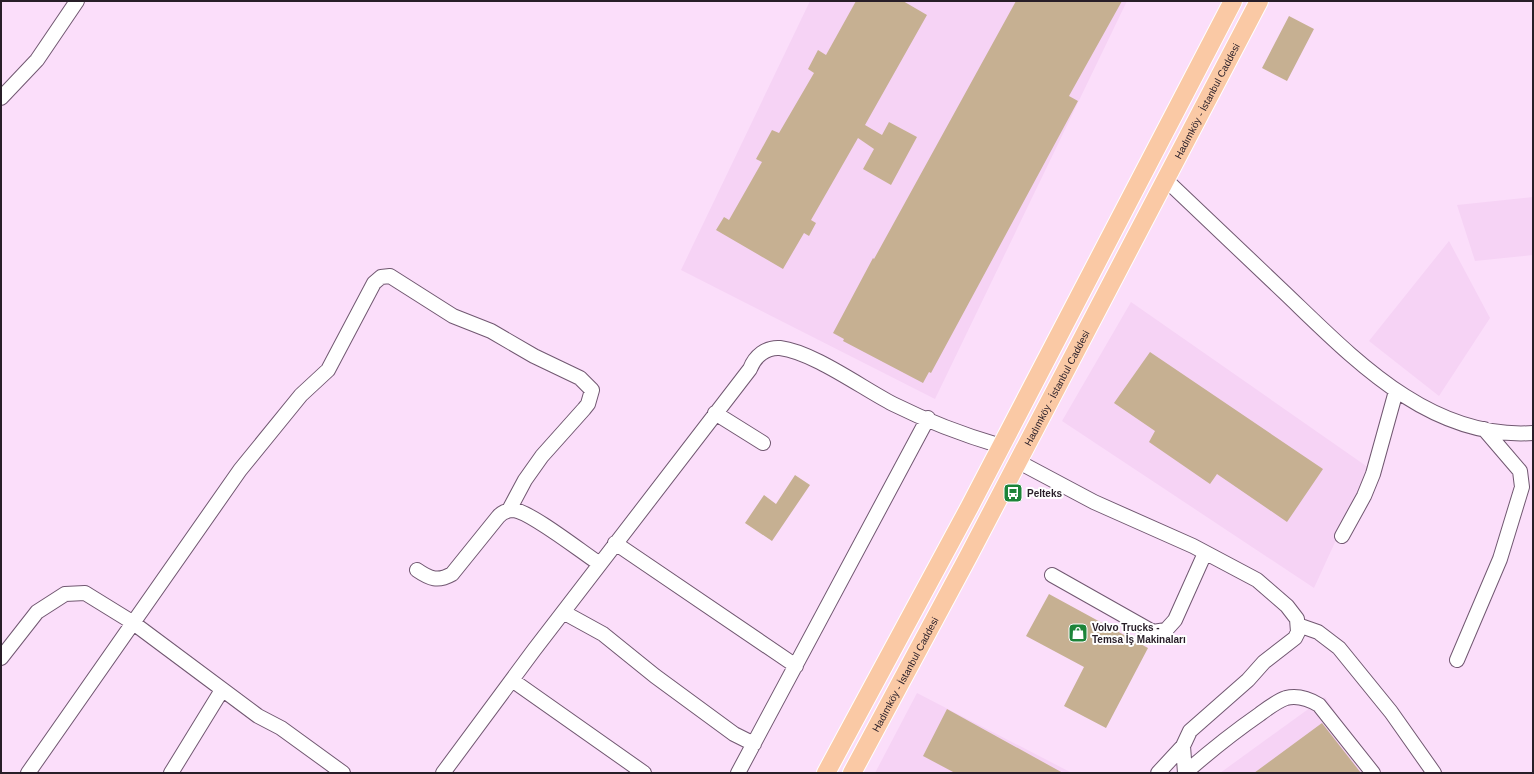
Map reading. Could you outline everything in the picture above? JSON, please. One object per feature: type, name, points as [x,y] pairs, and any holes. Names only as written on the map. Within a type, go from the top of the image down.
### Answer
[{"type":"main road","points":[[826,773],[1001,446],[1233,1]]},
{"type":"main road","name":"Hadımköy - İstanbul Caddesi","points":[[852,773],[964,564],[1259,1]]},
{"type":"street","points":[[1,98],[37,60],[77,1]]},
{"type":"street","points":[[1165,179],[1355,360],[1396,392],[1420,406],[1468,426],[1512,434],[1533,432]]},
{"type":"street","points":[[28,773],[132,622],[240,470],[301,395],[328,370],[374,282],[381,277],[390,276],[453,316],[491,331],[534,356],[580,378],[592,390],[588,404],[542,456],[525,480],[509,510],[498,517],[452,574],[444,579],[437,580],[417,570]]},
{"type":"street","points":[[443,773],[563,612],[750,369],[755,358],[764,351],[781,348],[807,357],[894,404],[969,436],[1001,446]]},
{"type":"street","points":[[1342,536],[1364,496],[1373,474],[1396,392]]},
{"type":"street","points":[[715,413],[764,443]]},
{"type":"street","points":[[738,773],[928,418]]},
{"type":"street","points":[[1457,660],[1500,559],[1522,487],[1520,471],[1484,429]]},
{"type":"street","points":[[1017,461],[1094,502],[1206,553],[1258,580],[1296,616],[1298,625],[1295,638],[1264,662],[1248,680],[1204,717],[1190,731],[1183,746],[1158,773]]},
{"type":"street","points":[[509,510],[518,511],[545,526],[600,564]]},
{"type":"street","points":[[615,544],[796,666]]},
{"type":"street","points":[[1052,575],[1154,632],[1166,630],[1175,620],[1206,553]]},
{"type":"street","points":[[1,658],[37,612],[65,594],[85,593],[132,622],[258,716],[280,728],[343,773]]},
{"type":"street","points":[[563,612],[603,634],[655,676],[734,734],[754,744]]},
{"type":"street","points":[[1298,625],[1318,632],[1339,648],[1392,712],[1434,773]]},
{"type":"street","points":[[512,680],[644,773]]},
{"type":"street","points":[[171,773],[222,690]]},
{"type":"street","points":[[1185,773],[1234,732],[1276,703],[1287,698],[1296,697],[1312,701],[1318,705],[1373,773]]},
{"type":"street","points":[[1183,746],[1185,773]]},
{"type":"shaded area","points":[[810,1],[1127,1],[935,399],[681,270]]},
{"type":"shaded area","points":[[1533,197],[1533,255],[1475,261],[1457,205]]},
{"type":"shaded area","points":[[1449,241],[1490,318],[1439,396],[1369,341]]},
{"type":"shaded area","points":[[1131,302],[1369,468],[1314,588],[1062,421]]},
{"type":"shaded area","points":[[917,693],[1072,773],[875,773]]},
{"type":"shaded area","points":[[1325,697],[1377,773],[1220,773]]},
{"type":"building","points":[[856,1],[903,1],[927,15],[865,125],[882,135],[889,122],[917,137],[891,185],[863,169],[874,149],[858,138],[811,220],[816,223],[809,236],[804,233],[783,269],[716,230],[724,217],[729,220],[762,162],[756,159],[772,130],[779,133],[814,73],[808,69],[818,50],[826,55]]},
{"type":"building","points":[[1016,1],[1122,1],[1069,96],[1078,101],[931,373],[929,372],[923,383],[843,341],[844,339],[833,333]]},
{"type":"building","points":[[1289,16],[1314,29],[1287,81],[1262,68]]},
{"type":"building","points":[[1150,352],[1323,469],[1287,522],[1217,474],[1210,484],[1149,442],[1155,431],[1114,403]]},
{"type":"building","points":[[795,475],[810,485],[772,541],[745,523],[764,495],[776,504]]},
{"type":"building","points":[[1049,594],[1148,648],[1106,728],[1064,706],[1084,667],[1026,636]]},
{"type":"building","points":[[947,709],[1063,773],[955,773],[923,756]]},
{"type":"building","points":[[1322,723],[1361,773],[1254,773]]},
{"type":"place","name":"Pelteks","points":[[1013,493]]},
{"type":"place","name":"Volvo Trucks - Temsa İş Makinaları","points":[[1078,633]]}]
